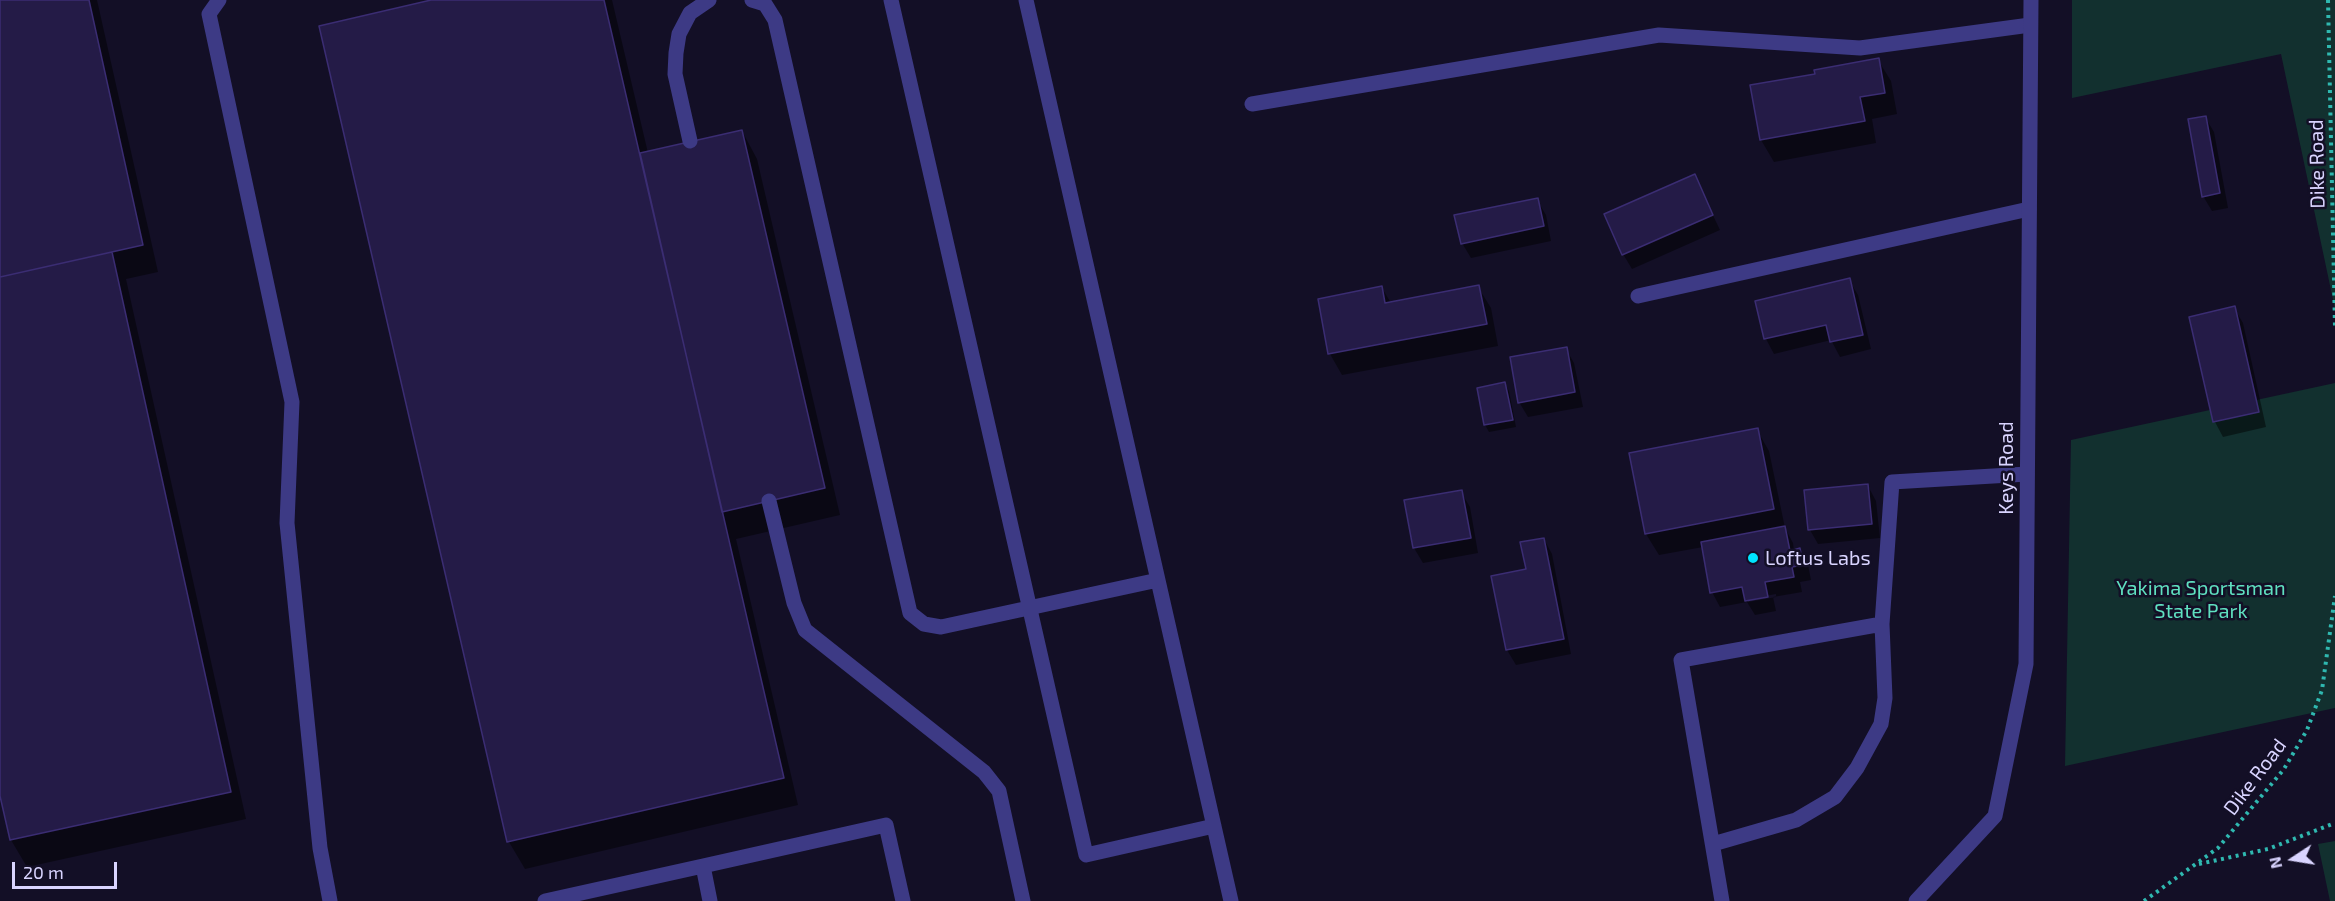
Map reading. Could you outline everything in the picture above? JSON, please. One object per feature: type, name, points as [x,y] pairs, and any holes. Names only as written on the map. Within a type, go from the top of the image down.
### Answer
[{"type":"street","points":[[219,0],[209,14],[292,402],[287,523],[320,848],[330,901]]},
{"type":"street","points":[[690,141],[675,74],[676,53],[679,34],[690,13],[709,0]]},
{"type":"street","points":[[752,0],[765,4],[776,20],[910,613],[924,624],[940,627],[1158,580]]},
{"type":"street","points":[[891,0],[1086,855],[1214,826]]},
{"type":"street","points":[[1026,0],[1231,901]]},
{"type":"street","name":"Keys Road","points":[[1916,901],[1995,816],[2026,664],[2031,0]]},
{"type":"street","points":[[1252,104],[1659,35],[1860,48],[2030,25]]},
{"type":"street","points":[[1638,296],[2029,209]]},
{"type":"street","points":[[1713,844],[1796,820],[1835,797],[1857,768],[1881,724],[1885,698],[1882,624],[1892,483],[2027,474]]},
{"type":"street","points":[[769,501],[794,603],[805,630],[984,772],[999,791],[1023,901]]},
{"type":"street","points":[[1722,901],[1681,660],[1882,624]]},
{"type":"street","points":[[545,901],[886,825],[903,901]]},
{"type":"street","points":[[703,866],[710,901]]},
{"type":"path","name":"Dike Road","points":[[2328,0],[2335,327]]},
{"type":"path","name":"Dike Road","points":[[2144,901],[2218,848],[2284,769],[2307,730],[2322,690],[2335,596]]},
{"type":"path","points":[[2196,864],[2268,849],[2335,823]]},
{"type":"green space","points":[[2072,0],[2335,0],[2335,309],[2281,54],[2072,98]]},
{"type":"green space","name":"Yakima Sportsman State Park","points":[[2335,383],[2335,708],[2065,766],[2071,440]]},
{"type":"green space","points":[[2335,841],[2335,901],[2330,901],[2318,844]]},
{"type":"building","points":[[0,0],[89,0],[143,245],[0,277]]},
{"type":"building","points":[[431,0],[604,0],[784,778],[507,842],[319,26]]},
{"type":"building","points":[[1879,58],[1885,93],[1860,97],[1865,121],[1760,140],[1750,85],[1815,74],[1814,70]]},
{"type":"building","points":[[2206,116],[2220,193],[2202,197],[2188,119]]},
{"type":"building","points":[[742,130],[825,488],[722,512],[640,153]]},
{"type":"building","points":[[1695,174],[1713,215],[1622,255],[1604,214]]},
{"type":"building","points":[[1538,198],[1544,226],[1461,244],[1454,215]]},
{"type":"building","points":[[112,252],[231,792],[10,840],[0,796],[0,277]]},
{"type":"building","points":[[1850,278],[1863,335],[1830,342],[1826,325],[1764,339],[1755,301]]},
{"type":"building","points":[[1479,285],[1487,324],[1328,354],[1318,299],[1382,286],[1385,303]]},
{"type":"building","points":[[2235,306],[2259,412],[2213,422],[2189,317]]},
{"type":"building","points":[[1567,347],[1575,392],[1518,403],[1510,357]]},
{"type":"building","points":[[1505,382],[1513,420],[1484,425],[1477,388]]},
{"type":"building","points":[[1758,428],[1774,509],[1645,534],[1629,453]]},
{"type":"building","points":[[1868,484],[1872,524],[1808,530],[1804,490]]},
{"type":"building","points":[[1462,490],[1471,538],[1413,548],[1404,500]]},
{"type":"building","name":"Loftus Labs","points":[[1785,526],[1790,551],[1800,548],[1803,565],[1792,567],[1794,577],[1765,582],[1768,597],[1745,601],[1742,587],[1710,593],[1701,542]]},
{"type":"building","points":[[1544,538],[1564,639],[1506,650],[1491,576],[1526,569],[1520,542]]},
{"type":"place","name":"Loftus Labs","points":[[1753,558]]}]
